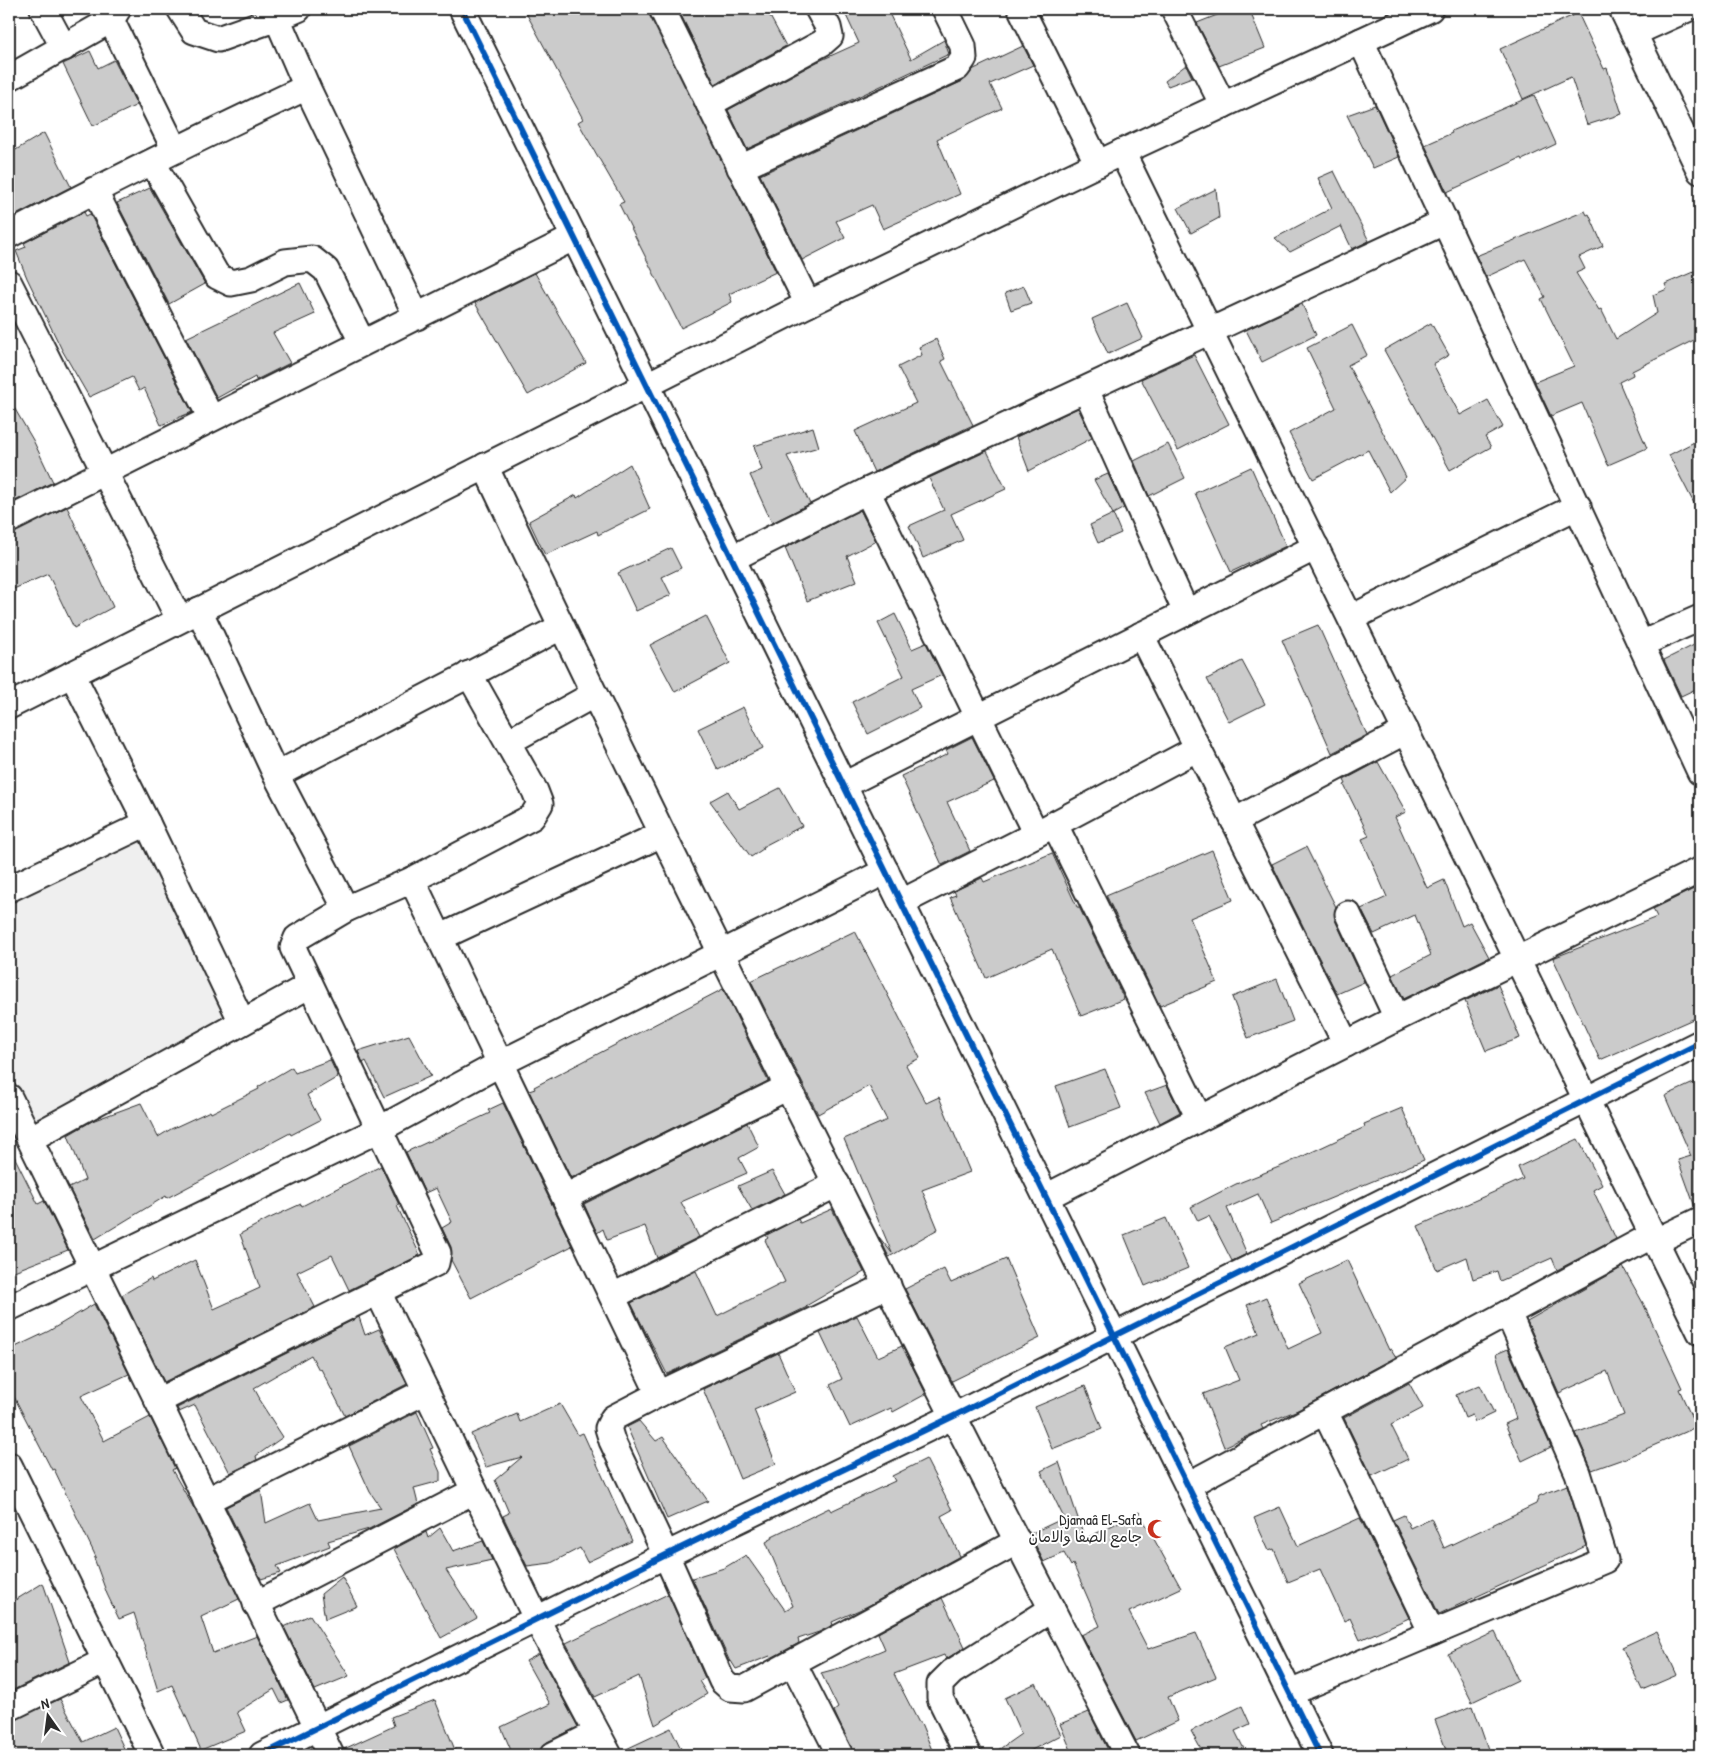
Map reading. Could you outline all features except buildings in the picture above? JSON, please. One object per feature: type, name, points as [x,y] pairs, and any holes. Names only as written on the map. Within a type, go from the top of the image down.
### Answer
[{"type":"street","points":[[43,9],[64,48]]},
{"type":"street","points":[[180,9],[194,31],[218,39],[288,13],[307,87],[417,317]]},
{"type":"street","points":[[462,9],[648,384],[1320,1755]]},
{"type":"street","points":[[662,9],[808,304]]},
{"type":"street","points":[[709,104],[822,43],[830,36],[828,27],[818,9]]},
{"type":"street","points":[[740,168],[957,68],[964,58],[963,46],[945,9]]},
{"type":"street","points":[[1021,9],[1098,164]]},
{"type":"street","points":[[1174,9],[1223,106]]},
{"type":"street","points":[[9,706],[808,304],[1122,152],[1430,9]]},
{"type":"street","points":[[1622,9],[1700,171]]},
{"type":"street","points":[[1634,33],[1687,9]]},
{"type":"street","points":[[9,78],[64,48],[114,15],[174,150]]},
{"type":"street","points":[[1361,41],[1700,772]]},
{"type":"street","points":[[9,235],[94,190],[154,163],[174,150],[307,87]]},
{"type":"street","points":[[1122,152],[1700,1332]]},
{"type":"street","points":[[154,163],[217,276],[231,283],[251,279],[285,262],[312,260],[326,270],[362,342]]},
{"type":"street","points":[[94,190],[211,418]]},
{"type":"street","points":[[733,558],[867,492],[1446,221]]},
{"type":"street","points":[[9,520],[575,237]]},
{"type":"street","points":[[9,283],[104,473],[189,615],[346,909]]},
{"type":"street","points":[[1086,390],[1186,612]]},
{"type":"street","points":[[485,466],[662,834],[1052,1609],[1119,1753]]},
{"type":"street","points":[[867,492],[978,718],[1046,830],[1199,1118]]},
{"type":"street","points":[[1350,618],[1578,506]]},
{"type":"street","points":[[844,785],[1316,547]]},
{"type":"street","points":[[1641,644],[1700,618]]},
{"type":"street","points":[[276,775],[561,627]]},
{"type":"street","points":[[1141,635],[1346,1044]]},
{"type":"street","points":[[72,674],[147,823],[242,1022]]},
{"type":"street","points":[[158,1401],[436,1263],[438,1253],[293,948],[297,938],[346,909],[412,880],[532,817],[540,804],[508,742],[469,674]]},
{"type":"street","points":[[508,742],[594,695]]},
{"type":"street","points":[[1234,821],[1406,730]]},
{"type":"street","points":[[902,902],[1046,830],[1198,748]]},
{"type":"street","points":[[9,889],[147,823]]},
{"type":"street","points":[[441,937],[662,834]]},
{"type":"street","points":[[1046,1197],[1517,958],[1700,870]]},
{"type":"street","points":[[9,1308],[378,1130],[501,1063],[886,871]]},
{"type":"street","points":[[412,880],[659,1394]]},
{"type":"street","points":[[1348,914],[1397,1018]]},
{"type":"street","points":[[30,1139],[310,985]]},
{"type":"street","points":[[262,1755],[666,1555],[954,1416],[1700,1043]]},
{"type":"street","points":[[565,1197],[788,1086]]},
{"type":"street","points":[[9,1097],[331,1755]]},
{"type":"street","points":[[612,1296],[837,1184]]},
{"type":"street","points":[[1188,1486],[1508,1313],[1654,1238],[1700,1220]]},
{"type":"street","points":[[888,1285],[659,1394],[613,1418],[608,1428],[612,1441],[666,1555],[722,1681],[730,1688],[744,1689],[1018,1541]]},
{"type":"street","points":[[378,1292],[538,1620],[609,1755]]},
{"type":"street","points":[[1290,1693],[1605,1560],[1578,1473],[1508,1313]]},
{"type":"street","points":[[206,1500],[426,1391]]},
{"type":"street","points":[[1325,1412],[1432,1633]]},
{"type":"street","points":[[9,1465],[152,1755]]},
{"type":"street","points":[[256,1604],[474,1491]]},
{"type":"street","points":[[968,1755],[940,1698],[940,1684],[952,1672],[1052,1609]]},
{"type":"street","points":[[9,1708],[105,1661]]},
{"type":"street","points":[[794,1662],[840,1755]]},
{"type":"street","points":[[553,1755],[597,1734]]},
{"type":"shaded area","points":[[148,834],[233,1022],[37,1125],[9,1067],[9,903]]},
{"type":"cycle path","points":[[462,9],[1320,1755]]},
{"type":"cycle path","points":[[262,1755],[666,1555],[954,1416],[1700,1043]]},
{"type":"place","name":"Djamaâ El-Safa جامع الصفا والامان","points":[[1157,1529]]}]
